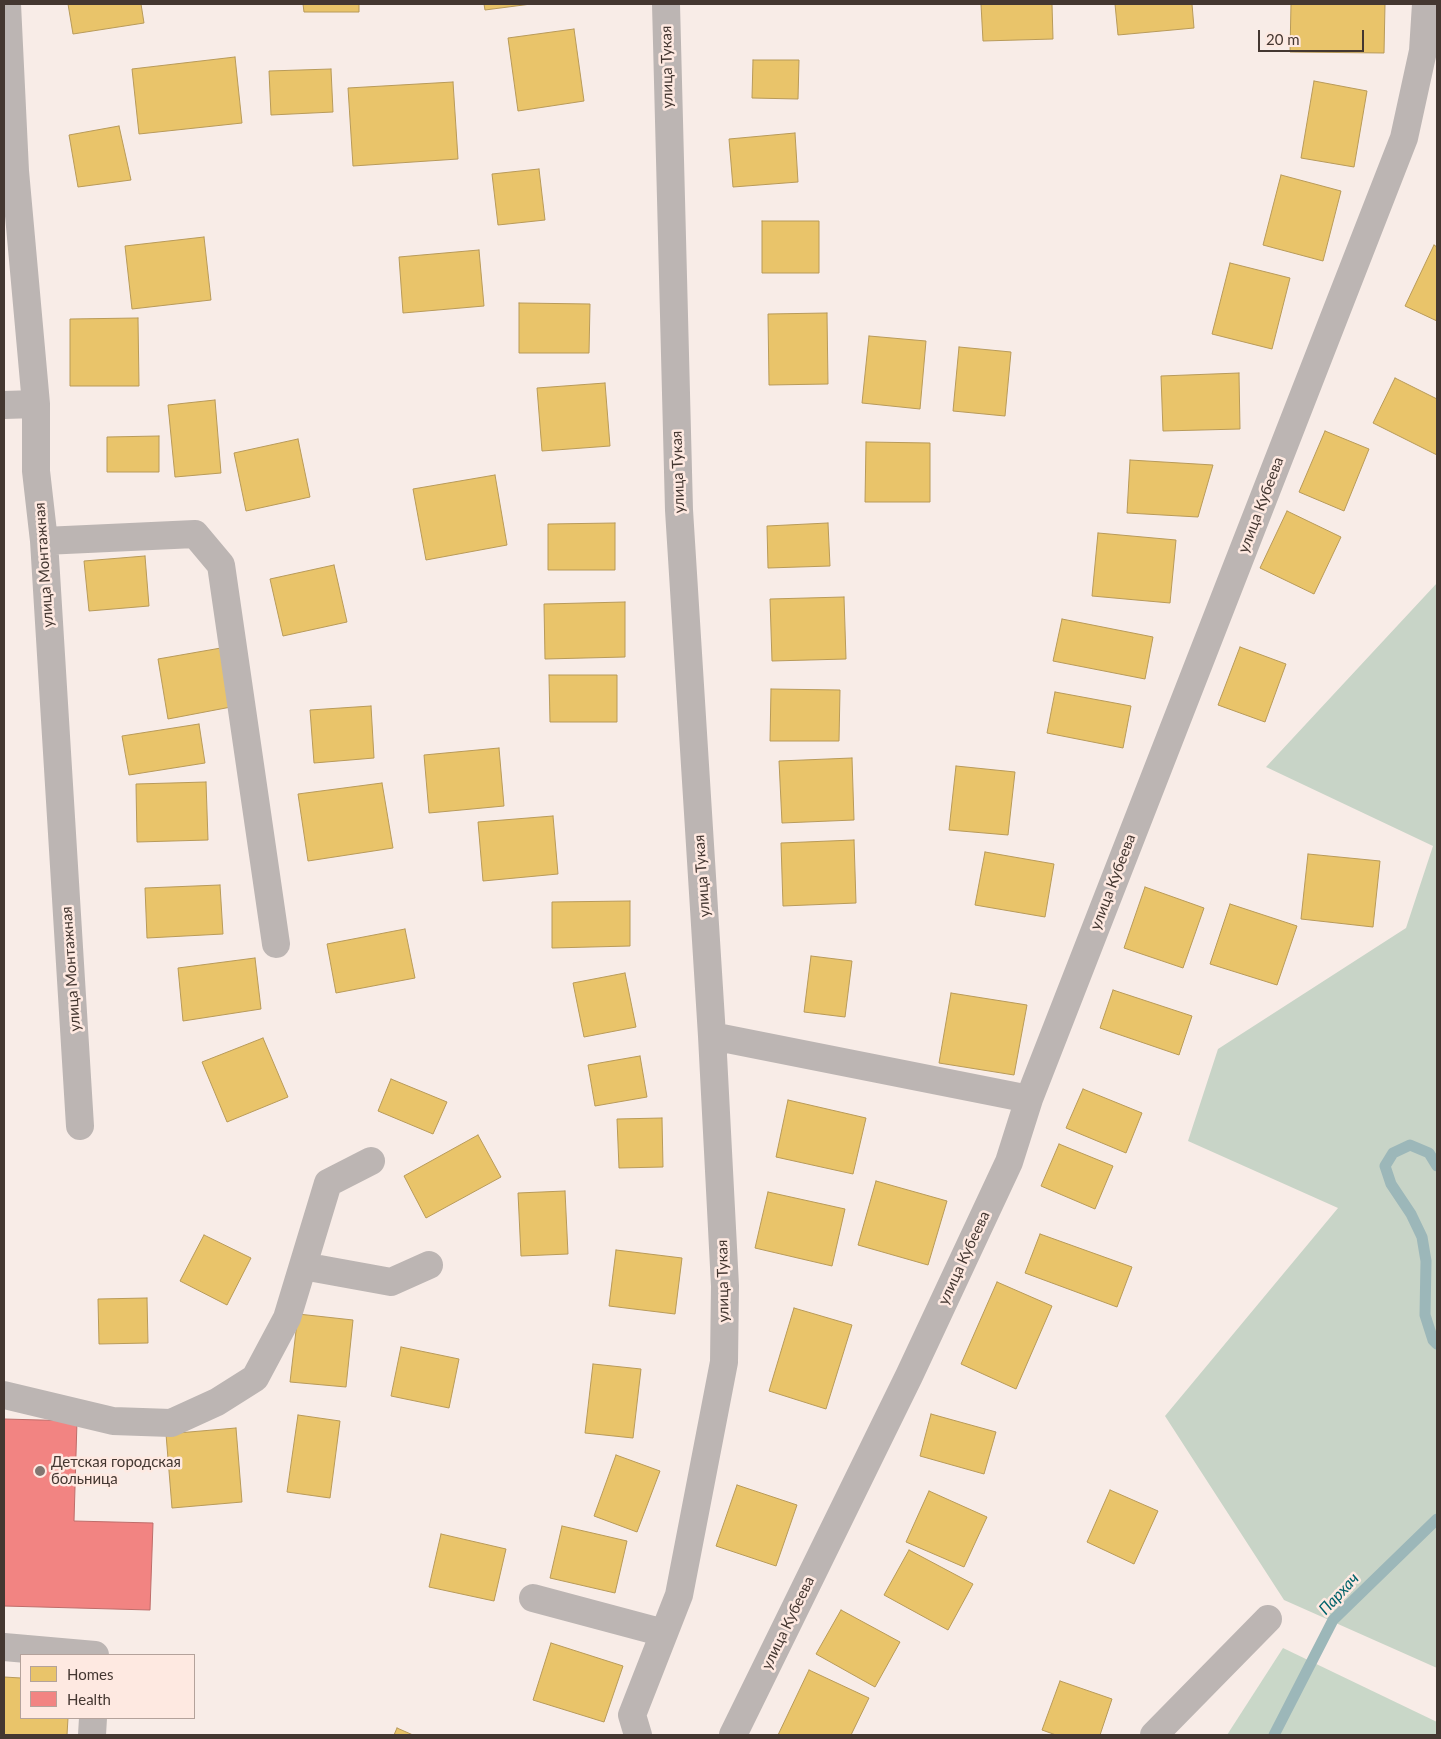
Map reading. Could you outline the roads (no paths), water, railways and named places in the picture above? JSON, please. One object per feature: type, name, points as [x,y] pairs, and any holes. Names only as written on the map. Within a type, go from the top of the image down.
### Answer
[{"type":"street","name":"улица Монтажная","points":[[7,4],[15,171],[36,404],[36,471],[44,541],[80,1126]]},
{"type":"street","name":"улица Тукая","points":[[638,1735],[632,1715],[679,1595],[724,1362],[725,1286],[712,1036],[679,510],[666,4]]},
{"type":"street","name":"улица Кубеева","points":[[733,1735],[909,1376],[1009,1162],[1028,1099],[1404,138],[1430,54],[1426,4]]},
{"type":"street","points":[[4,404],[36,404]]},
{"type":"street","points":[[44,541],[195,534],[220,565],[276,944]]},
{"type":"street","points":[[712,1036],[1028,1099]]},
{"type":"street","points":[[4,1395],[112,1421],[170,1423],[217,1402],[255,1378],[287,1318],[328,1183],[371,1161]]},
{"type":"street","points":[[303,1266],[391,1282],[429,1265]]},
{"type":"street","points":[[533,1598],[664,1633]]},
{"type":"street","points":[[1154,1735],[1268,1619]]},
{"type":"street","points":[[4,1647],[84,1654]]},
{"type":"street","points":[[92,1735],[93,1719]]},
{"type":"waterway","name":"Пархач","points":[[1437,1166],[1429,1153],[1410,1145],[1393,1153],[1385,1166],[1391,1184],[1411,1214],[1422,1237],[1426,1261],[1425,1315],[1433,1340],[1437,1344]]},
{"type":"waterway","name":"Пархач","points":[[1274,1735],[1333,1620],[1437,1519]]},
{"type":"place","name":"Детская городская больница","points":[[40,1471]]}]
